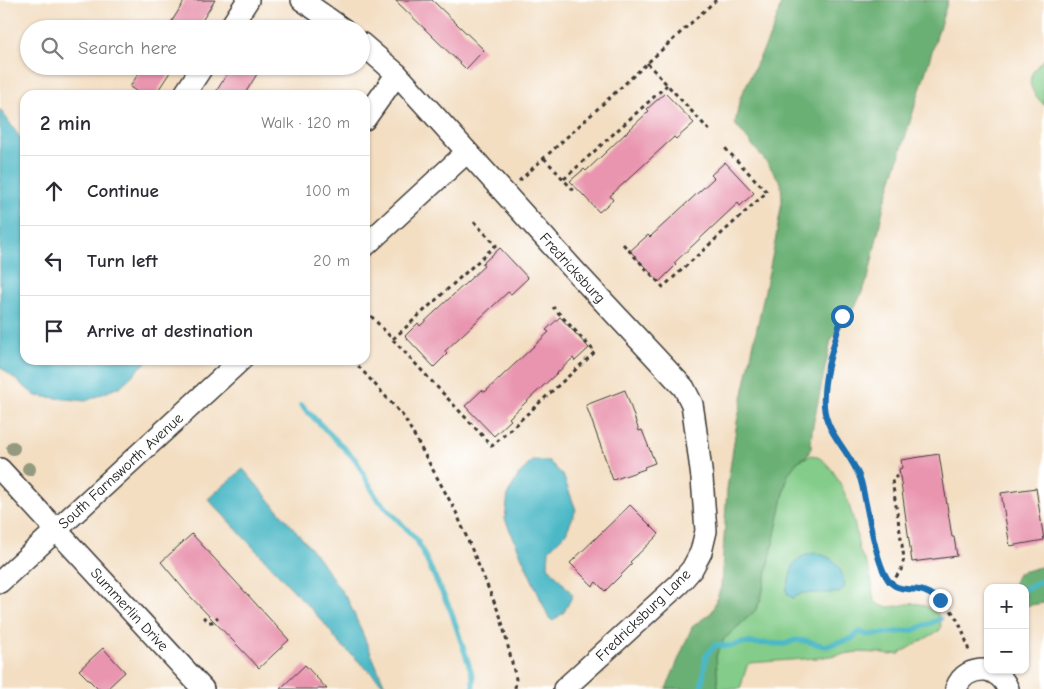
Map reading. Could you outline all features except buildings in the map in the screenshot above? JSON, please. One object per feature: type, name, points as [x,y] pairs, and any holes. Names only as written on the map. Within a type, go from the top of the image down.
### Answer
[{"type":"street","points":[[235,20],[248,0]]},
{"type":"street","points":[[304,0],[331,20]]},
{"type":"street","name":"Fredricksburg","points":[[370,51],[397,74],[684,388],[692,404],[702,478],[706,531]]},
{"type":"street","points":[[370,112],[397,74]]},
{"type":"street","points":[[187,90],[197,75]]},
{"type":"street","points":[[370,241],[467,152]]},
{"type":"street","name":"South Farnsworth Avenue","points":[[0,582],[236,365]]},
{"type":"street","name":"Summerlin Drive","points":[[0,469],[57,530],[195,686]]},
{"type":"street","name":"Fredricksburg Lane","points":[[564,689],[679,584],[692,569],[701,552],[706,531]]},
{"type":"street","points":[[956,689],[963,676],[971,672],[984,670]]},
{"type":"street","points":[[996,674],[1003,680],[1008,689]]},
{"type":"path","points":[[515,184],[716,0]]},
{"type":"path","points":[[647,63],[710,131]]},
{"type":"path","points":[[564,180],[667,85]]},
{"type":"path","points":[[623,244],[662,287],[767,192],[724,147]]},
{"type":"path","points":[[544,158],[574,191]]},
{"type":"path","points":[[393,339],[496,245],[474,222]]},
{"type":"path","points":[[371,316],[492,446],[595,352],[554,307]]},
{"type":"path","points":[[842,316],[828,368],[824,407],[835,436],[854,464],[860,479],[886,578],[891,584],[930,593],[951,608],[958,620],[970,654]]},
{"type":"path","points":[[357,365],[404,417],[456,512],[501,618],[516,679],[515,689]]},
{"type":"path","points":[[891,584],[901,570],[904,558],[892,480],[897,476]]},
{"type":"path","points":[[203,617],[212,622],[218,617]]},
{"type":"green space","points":[[782,0],[948,0],[884,205],[868,279],[856,305],[831,340],[812,430],[811,448],[807,456],[798,461],[788,474],[761,599],[755,611],[724,639],[716,656],[718,689],[666,689],[692,627],[712,612],[721,587],[727,489],[737,422],[775,243],[782,201],[781,183],[735,124],[740,98],[773,30]]},
{"type":"green space","points":[[1043,60],[1044,105],[1034,93],[1030,83],[1033,72]]},
{"type":"green space","points":[[812,455],[828,465],[841,484],[850,507],[859,549],[870,574],[874,601],[884,607],[913,604],[924,605],[937,612],[941,625],[940,630],[899,654],[857,652],[817,658],[750,663],[747,666],[740,689],[718,689],[716,656],[724,639],[755,611],[761,599],[788,474],[798,461]]},
{"type":"green space","points":[[1044,566],[1044,603],[1029,605],[1029,584],[1014,584],[1018,573]]},
{"type":"water","points":[[0,109],[20,138],[20,365],[143,365],[121,386],[86,401],[36,396],[0,367]]},
{"type":"water","points":[[533,460],[549,461],[563,475],[576,510],[566,533],[549,550],[548,566],[573,595],[564,612],[553,621],[549,618],[505,519],[508,494],[519,474]]},
{"type":"water","points":[[243,469],[318,557],[349,602],[385,686],[339,643],[324,623],[208,499]]},
{"type":"water","points":[[815,553],[833,560],[842,573],[845,586],[839,593],[803,593],[793,598],[788,595],[786,590],[793,565],[800,558]]},
{"type":"waterway","points":[[301,405],[356,460],[376,497],[417,540],[451,611],[473,677],[473,689]]},
{"type":"waterway","points":[[1029,587],[1044,580]]},
{"type":"waterway","points":[[701,689],[706,656],[715,645],[730,646],[743,643],[785,644],[795,640],[825,646],[851,639],[860,632],[868,635],[914,630],[940,619]]},
{"type":"route","points":[[842,316],[825,386],[824,407],[827,419],[835,436],[854,464],[860,479],[870,526],[886,578],[892,585],[930,593],[940,600]]}]
